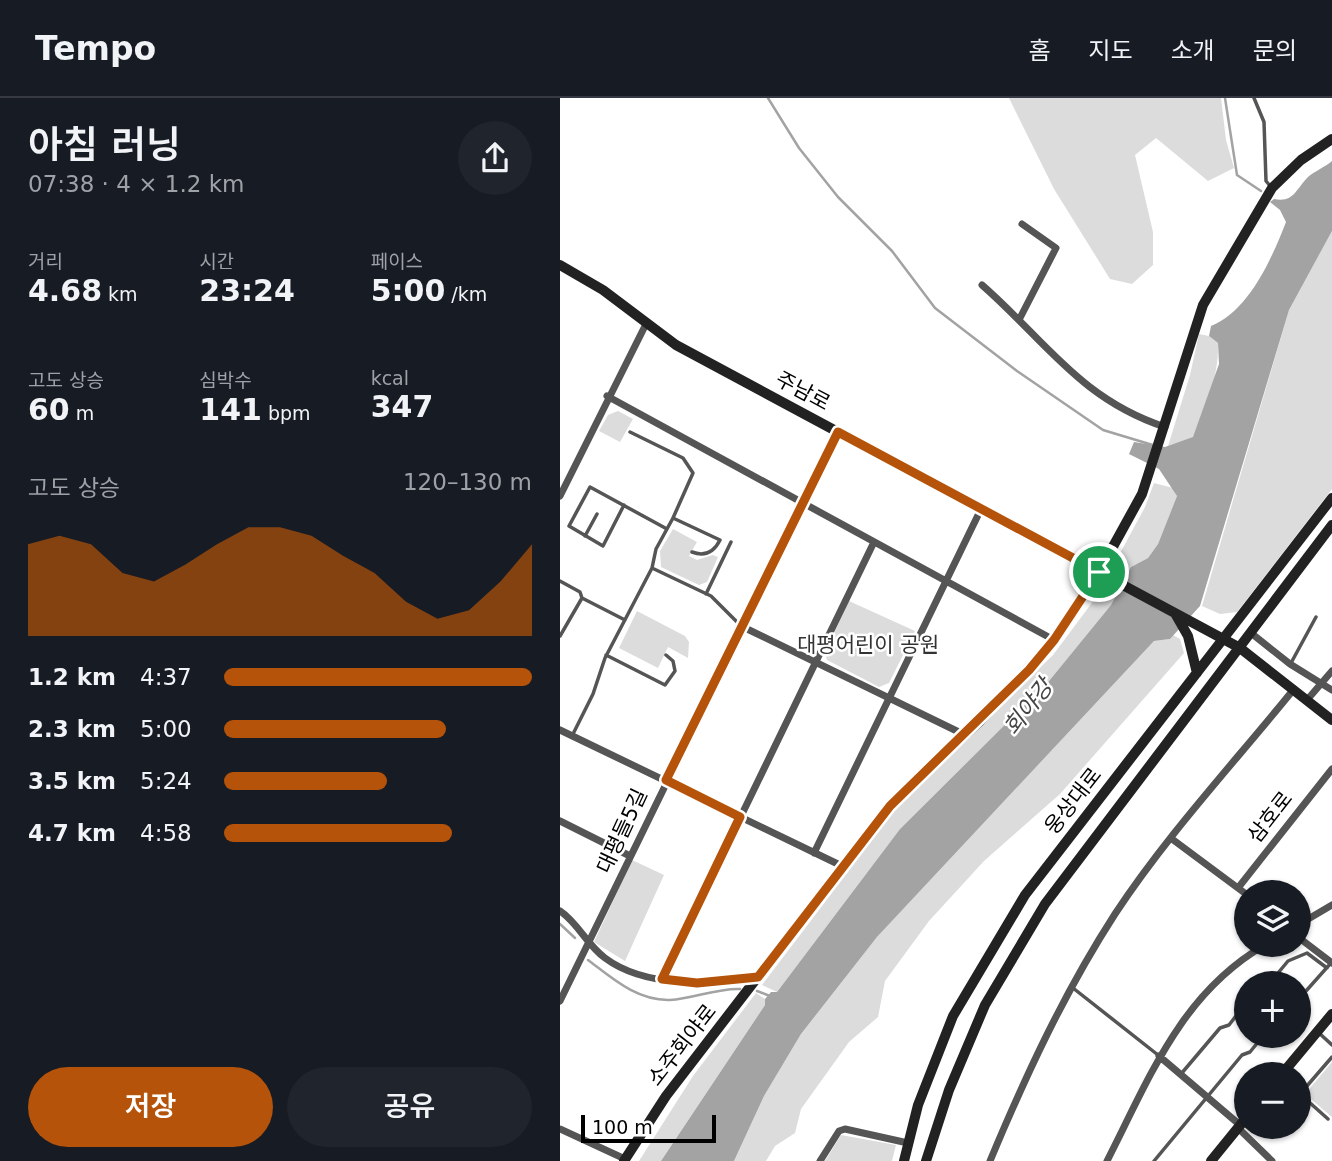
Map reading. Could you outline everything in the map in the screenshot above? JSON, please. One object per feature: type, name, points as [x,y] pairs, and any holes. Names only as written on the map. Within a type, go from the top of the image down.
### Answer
[{"type":"main road","name":"소주회야로","points":[[625,1160],[666,1096],[890,806],[965,735],[1029,670],[1054,640],[1099,572],[1137,506],[1165,429],[1203,305],[1272,188],[1301,160],[1332,139]]},
{"type":"main road","name":"주남로","points":[[560,265],[603,290],[676,345],[1240,648]]},
{"type":"main road","name":"웅상대로","points":[[904,1161],[918,1105],[953,1016],[1025,895],[1332,498]]},
{"type":"main road","name":"웅상대로","points":[[926,1161],[949,1090],[985,1005],[1045,904],[1332,525]]},
{"type":"main road","points":[[1176,615],[1188,636],[1197,673]]},
{"type":"main road","points":[[1240,648],[1332,720]]},
{"type":"main road","points":[[1292,1062],[1332,1014]]},
{"type":"main road","points":[[1211,1161],[1234,1133]]},
{"type":"street","points":[[1020,318],[1056,248],[1022,224]]},
{"type":"street","points":[[982,285],[1020,318],[1050,355],[1090,389],[1165,429]]},
{"type":"street","points":[[560,496],[607,396],[646,324]]},
{"type":"street","points":[[607,396],[1054,640]]},
{"type":"street","name":"대평들5길","points":[[560,1001],[838,432]]},
{"type":"street","points":[[814,853],[981,509]]},
{"type":"street","points":[[662,979],[874,542]]},
{"type":"street","points":[[741,626],[965,735]]},
{"type":"street","points":[[1251,633],[1290,664],[1332,690]]},
{"type":"street","points":[[1307,700],[1332,671]]},
{"type":"street","points":[[990,1161],[1025,1074],[1072,986],[1116,913],[1172,839],[1294,689]]},
{"type":"street","points":[[560,730],[842,866]]},
{"type":"street","name":"삼호로","points":[[1244,880],[1332,769]]},
{"type":"street","points":[[560,821],[630,856]]},
{"type":"street","points":[[1172,839],[1234,885]]},
{"type":"street","points":[[1311,917],[1332,905]]},
{"type":"street","points":[[560,911],[588,943],[608,960],[662,979],[697,983],[758,977]]},
{"type":"street","points":[[1311,948],[1330,965]]},
{"type":"street","points":[[1107,1161],[1159,1056],[1190,1008],[1217,979],[1248,957]]},
{"type":"street","points":[[1159,1056],[1234,1118]]},
{"type":"street","points":[[560,1129],[625,1160]]},
{"type":"street","points":[[820,1161],[839,1131],[845,1129],[908,1143]]},
{"type":"street","points":[[1254,1139],[1272,1161]]},
{"type":"lane","points":[[1254,98],[1264,122],[1266,181],[1272,188]]},
{"type":"lane","points":[[572,736],[593,694],[607,655],[652,568],[656,549],[693,473],[683,458],[630,432]]},
{"type":"lane","points":[[624,505],[603,546],[569,526],[590,486],[667,529]]},
{"type":"lane","points":[[585,536],[597,514]]},
{"type":"lane","points":[[673,518],[720,540],[711,552],[698,555],[692,552]]},
{"type":"lane","points":[[706,594],[731,542]]},
{"type":"lane","points":[[652,568],[706,594],[741,626]]},
{"type":"lane","points":[[560,581],[580,592],[582,598],[625,620]]},
{"type":"lane","points":[[560,636],[582,598]]},
{"type":"lane","points":[[1290,664],[1316,617]]},
{"type":"lane","points":[[607,655],[665,685],[675,671],[673,661],[666,654]]},
{"type":"lane","points":[[1280,971],[1288,961],[1307,953],[1330,965],[1311,985]]},
{"type":"lane","points":[[1072,986],[1159,1056]]},
{"type":"lane","points":[[1181,1074],[1220,1028],[1229,1025],[1234,1019]]},
{"type":"lane","points":[[1318,1032],[1332,1045]]},
{"type":"lane","points":[[1154,1161],[1252,1048]]},
{"type":"lane","points":[[1328,1119],[1300,1094],[1332,1057]]},
{"type":"green space","points":[[1009,98],[1221,98],[1226,140],[1234,168],[1208,181],[1156,138],[1135,155],[1153,232],[1153,265],[1132,284],[1110,279],[1054,189]]},
{"type":"green space","points":[[1332,231],[1332,489],[1237,612],[1220,614],[1202,606],[1289,310]]},
{"type":"green space","points":[[1199,334],[1209,336],[1218,343],[1211,391],[1193,438],[1168,446],[1190,375]]},
{"type":"green space","points":[[618,411],[633,419],[620,442],[599,431],[608,415]]},
{"type":"green space","points":[[1154,483],[1173,488],[1177,496],[1158,544],[1148,558],[1131,567],[1111,605],[1049,681],[900,829],[777,992],[762,985],[897,807],[1053,655],[1097,596],[1145,507]]},
{"type":"green space","points":[[673,529],[697,542],[689,556],[697,560],[713,555],[718,557],[707,582],[699,585],[661,567],[660,551]]},
{"type":"green space","name":"대평어린이 공원","points":[[849,601],[915,631],[889,683],[879,687],[827,660],[825,653]]},
{"type":"green space","points":[[637,611],[685,636],[689,642],[688,658],[668,647],[658,668],[619,648]]},
{"type":"green space","points":[[1173,635],[1180,639],[1184,653],[1060,794],[984,861],[929,921],[885,981],[878,1017],[849,1042],[801,1109],[795,1133],[775,1146],[766,1161],[734,1161],[764,1096],[801,1034],[877,937],[1154,641],[1170,639]]},
{"type":"green space","points":[[632,860],[664,875],[625,961],[594,942]]},
{"type":"green space","points":[[756,993],[765,999],[765,1005],[661,1161],[639,1161],[693,1076]]},
{"type":"green space","points":[[1332,1062],[1332,1117],[1311,1099],[1311,1087]]},
{"type":"green space","points":[[841,1135],[896,1145],[892,1161],[825,1161]]},
{"type":"water","name":"회야강","points":[[1332,161],[1332,231],[1289,310],[1200,606],[1170,639],[1154,641],[877,937],[801,1034],[764,1096],[734,1161],[661,1161],[765,1005],[765,999],[771,992],[777,992],[900,829],[1049,681],[1111,605],[1131,567],[1148,558],[1158,544],[1177,496],[1159,469],[1129,454],[1134,442],[1165,447],[1193,437],[1219,364],[1218,343],[1209,336],[1211,326],[1225,319],[1248,296],[1266,267],[1286,222],[1280,210],[1270,202],[1290,197],[1308,177]]},
{"type":"waterway","points":[[768,98],[799,148],[838,197],[892,251],[935,308],[1017,371],[1103,430],[1156,446]]},
{"type":"waterway","points":[[1225,98],[1237,175],[1261,191]]},
{"type":"waterway","points":[[560,924],[575,938]]},
{"type":"waterway","points":[[588,960],[616,981],[647,997],[670,1000],[740,989]]},
{"type":"waterway","points":[[757,991],[770,996]]},
{"type":"route","points":[[838,432],[1099,572],[1054,640],[1029,670],[890,806],[758,977],[697,983],[662,979],[740,817],[666,780],[838,432]]}]
